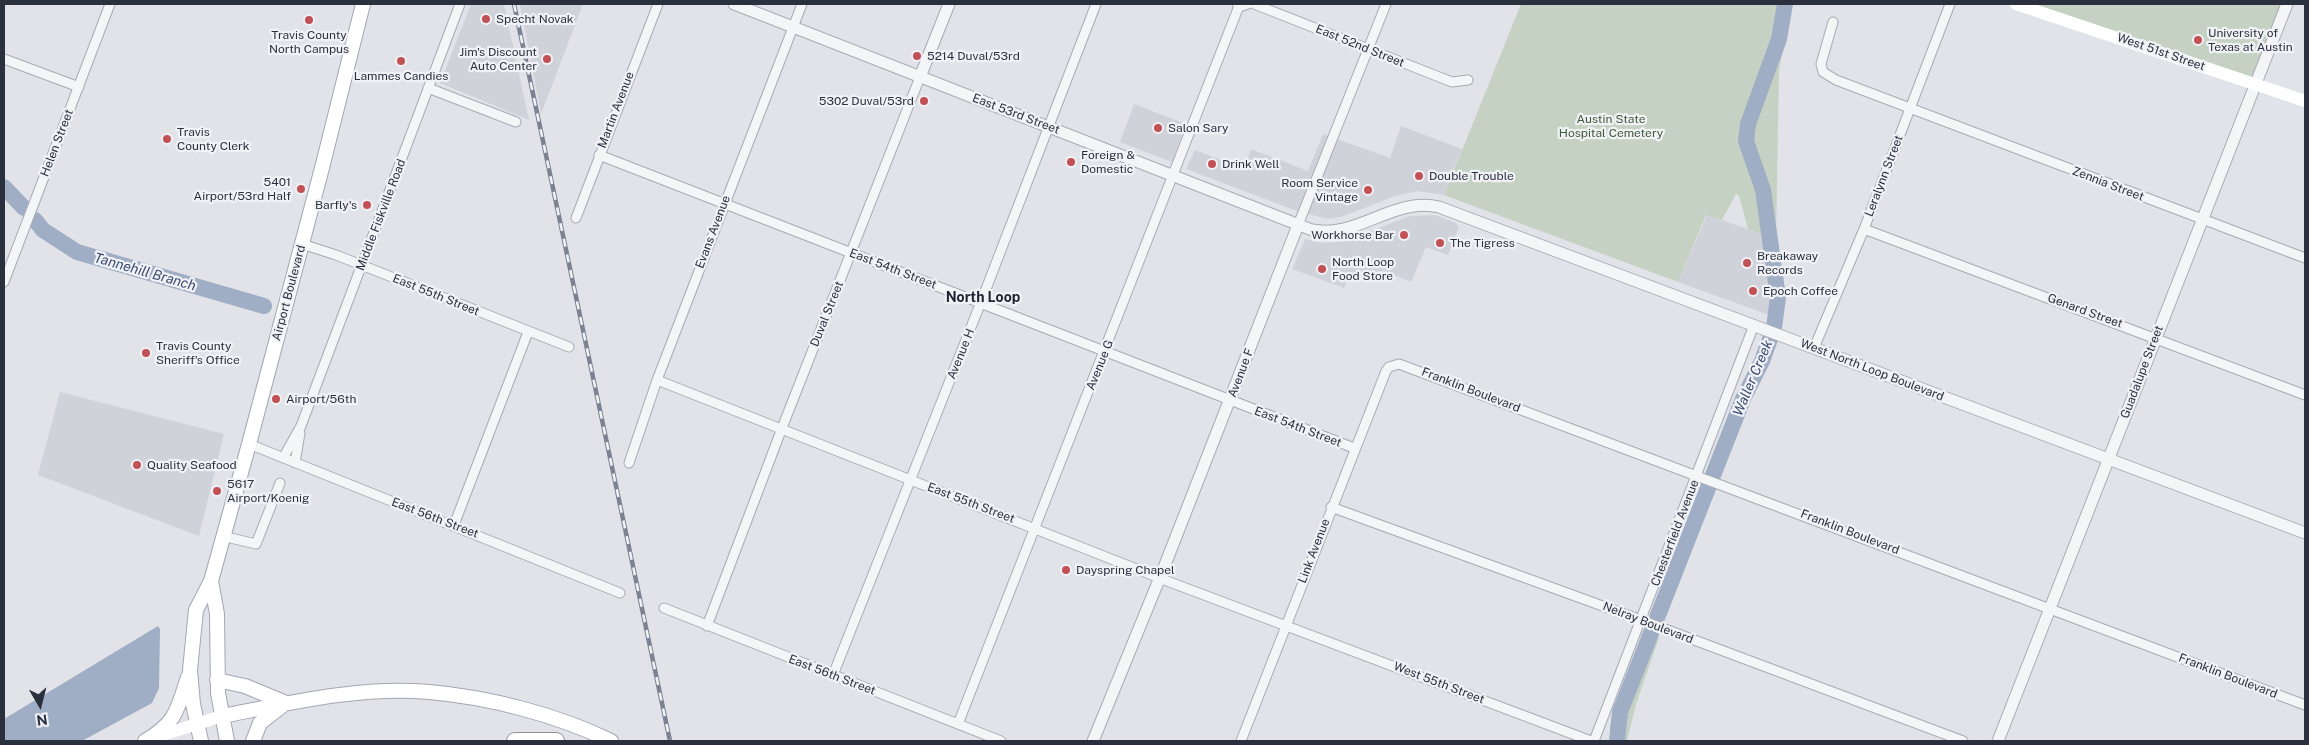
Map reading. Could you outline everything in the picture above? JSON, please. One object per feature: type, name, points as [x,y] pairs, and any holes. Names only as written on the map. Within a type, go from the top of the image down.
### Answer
[{"type":"highway","points":[[515,741],[556,741]]},
{"type":"main road","name":"Airport Boulevard","points":[[201,741],[190,670],[196,610],[211,581],[302,244],[363,4]]},
{"type":"main road","name":"West 51st Street","points":[[2016,4],[2305,101]]},
{"type":"main road","name":"Airport Boulevard","points":[[211,581],[217,614],[217,680],[227,741]]},
{"type":"main road","points":[[145,741],[165,729],[172,722],[190,670]]},
{"type":"main road","points":[[217,680],[245,686],[286,703]]},
{"type":"main road","points":[[145,741],[222,716],[286,703],[369,693],[428,692],[475,699],[536,713],[611,741]]},
{"type":"main road","points":[[253,741],[260,724],[286,703]]},
{"type":"street","name":"Helen Street","points":[[4,282],[6,267],[79,87],[110,4]]},
{"type":"street","name":"Middle Fiskville Road","points":[[295,463],[302,426],[460,4]]},
{"type":"street","name":"Martin Avenue","points":[[576,218],[658,4]]},
{"type":"street","name":"East 53rd Street","points":[[734,4],[1316,231],[1336,232],[1414,205],[1439,207]]},
{"type":"street","name":"Evans Avenue","points":[[629,463],[657,380],[802,4]]},
{"type":"street","name":"Duval Street","points":[[707,626],[782,428],[950,4]]},
{"type":"street","name":"Avenue H","points":[[833,674],[981,302],[1096,4]]},
{"type":"street","name":"Avenue G","points":[[958,724],[1241,4]]},
{"type":"street","name":"East 52nd Street","points":[[1254,4],[1452,82],[1468,80]]},
{"type":"street","name":"Avenue F","points":[[1093,741],[1160,578],[1386,4]]},
{"type":"street","name":"Leralynn Street","points":[[1814,348],[1864,229],[1950,4]]},
{"type":"street","name":"Guadalupe Street","points":[[1998,741],[2287,4]]},
{"type":"street","name":"Zennia Street","points":[[1833,22],[1821,64],[1823,72],[1836,80],[2305,258]]},
{"type":"street","points":[[4,59],[79,87]]},
{"type":"street","points":[[428,88],[516,122]]},
{"type":"street","name":"East 54th Street","points":[[599,155],[1354,448]]},
{"type":"street","name":"West North Loop Boulevard","points":[[1439,207],[2305,533]]},
{"type":"street","name":"Genard Street","points":[[1864,229],[2156,337],[2305,395]]},
{"type":"street","name":"East 55th Street","points":[[302,244],[361,265],[569,347]]},
{"type":"street","name":"Chesterfield Avenue","points":[[1593,741],[1698,474],[1754,325]]},
{"type":"street","points":[[454,525],[528,332]]},
{"type":"street","name":"Franklin Boulevard","points":[[1393,364],[1404,365],[1698,474],[2305,705]]},
{"type":"street","name":"Link Avenue","points":[[1242,741],[1354,448],[1386,371],[1393,364]]},
{"type":"street","name":"East 55th Street","points":[[657,380],[1286,626]]},
{"type":"street","name":"Middle Fiskville Road","points":[[283,458],[302,426]]},
{"type":"street","name":"East 56th Street","points":[[248,444],[620,593]]},
{"type":"street","points":[[222,536],[256,544],[280,483]]},
{"type":"street","name":"Nelray Boulevard","points":[[1331,507],[1641,620],[1963,741]]},
{"type":"street","name":"East 56th Street","points":[[664,608],[1001,741]]},
{"type":"street","name":"West 55th Street","points":[[1286,626],[1593,741]]},
{"type":"shaded area","points":[[471,4],[504,4],[529,120],[440,83]]},
{"type":"shaded area","name":"Jim's Discount Auto Center","points":[[520,4],[583,4],[541,114]]},
{"type":"shaded area","points":[[1134,104],[1186,124],[1172,162],[1120,142]]},
{"type":"shaded area","points":[[1401,126],[1462,149],[1444,195],[1417,191],[1395,196],[1341,217],[1328,219],[1297,211],[1186,169],[1195,150],[1244,169],[1251,149],[1308,171],[1323,134],[1390,158]]},
{"type":"shaded area","points":[[1435,215],[1456,223],[1459,227],[1448,255],[1426,247],[1411,282],[1384,271],[1360,273],[1357,280],[1348,277],[1344,288],[1292,269],[1305,239],[1324,243],[1344,241],[1410,216]]},
{"type":"shaded area","points":[[1707,215],[1768,236],[1776,293],[1772,316],[1678,282]]},
{"type":"shaded area","points":[[60,392],[224,434],[199,536],[38,475]]},
{"type":"green space","name":"Austin State Hospital Cemetery","points":[[1521,4],[1791,4],[1779,71],[1776,241],[1781,292],[1778,319],[1772,316],[1776,293],[1768,236],[1748,229],[1739,196],[1736,194],[1722,220],[1706,215],[1678,282],[1444,195]]},
{"type":"green space","name":"University of Texas at Austin","points":[[2016,4],[2287,4],[2255,83]]},
{"type":"green space","points":[[1645,632],[1659,638],[1636,704],[1627,741],[1611,739],[1610,724]]},
{"type":"water","points":[[158,626],[160,629],[159,688],[152,703],[82,741],[4,741],[4,719]]},
{"type":"waterway","name":"Waller Creek","points":[[1617,741],[1620,712],[1743,399],[1762,361],[1774,328],[1778,297],[1763,190],[1746,141],[1748,124],[1779,39],[1785,4]]},
{"type":"waterway","name":"Tannehill Branch","points":[[4,187],[24,208]]},
{"type":"waterway","name":"Tannehill Branch","points":[[35,220],[43,230],[77,252],[264,306]]},
{"type":"railway","points":[[514,4],[670,741]]},
{"type":"place","name":"Specht Novak","points":[[486,19]]},
{"type":"place","name":"Travis County North Campus","points":[[309,20]]},
{"type":"place","name":"University of Texas at Austin","points":[[2198,40]]},
{"type":"place","name":"5214 Duval/53rd","points":[[917,56]]},
{"type":"place","name":"Jim's Discount Auto Center","points":[[547,59]]},
{"type":"place","name":"Lammes Candies","points":[[401,61]]},
{"type":"place","name":"5302 Duval/53rd","points":[[924,101]]},
{"type":"place","name":"Salon Sary","points":[[1158,128]]},
{"type":"place","name":"Travis County Clerk","points":[[167,139]]},
{"type":"place","name":"Foreign & Domestic","points":[[1071,162]]},
{"type":"place","name":"Drink Well","points":[[1212,164]]},
{"type":"place","name":"Double Trouble","points":[[1419,176]]},
{"type":"place","name":"5401 Airport/53rd Half","points":[[301,189]]},
{"type":"place","name":"Room Service Vintage","points":[[1368,190]]},
{"type":"place","name":"Barfly's","points":[[367,205]]},
{"type":"place","name":"Workhorse Bar","points":[[1404,235]]},
{"type":"place","name":"The Tigress","points":[[1440,243]]},
{"type":"place","name":"Breakaway Records","points":[[1747,263]]},
{"type":"place","name":"North Loop Food Store","points":[[1322,269]]},
{"type":"place","name":"Epoch Coffee","points":[[1753,291]]},
{"type":"place","name":"Travis County Sheriff's Office","points":[[146,353]]},
{"type":"place","name":"Airport/56th","points":[[276,399]]},
{"type":"place","name":"Quality Seafood","points":[[137,465]]},
{"type":"place","name":"5617 Airport/Koenig","points":[[217,491]]},
{"type":"place","name":"Dayspring Chapel","points":[[1066,570]]},
{"type":"district","name":"North Loop","points":[[983,298]]}]
